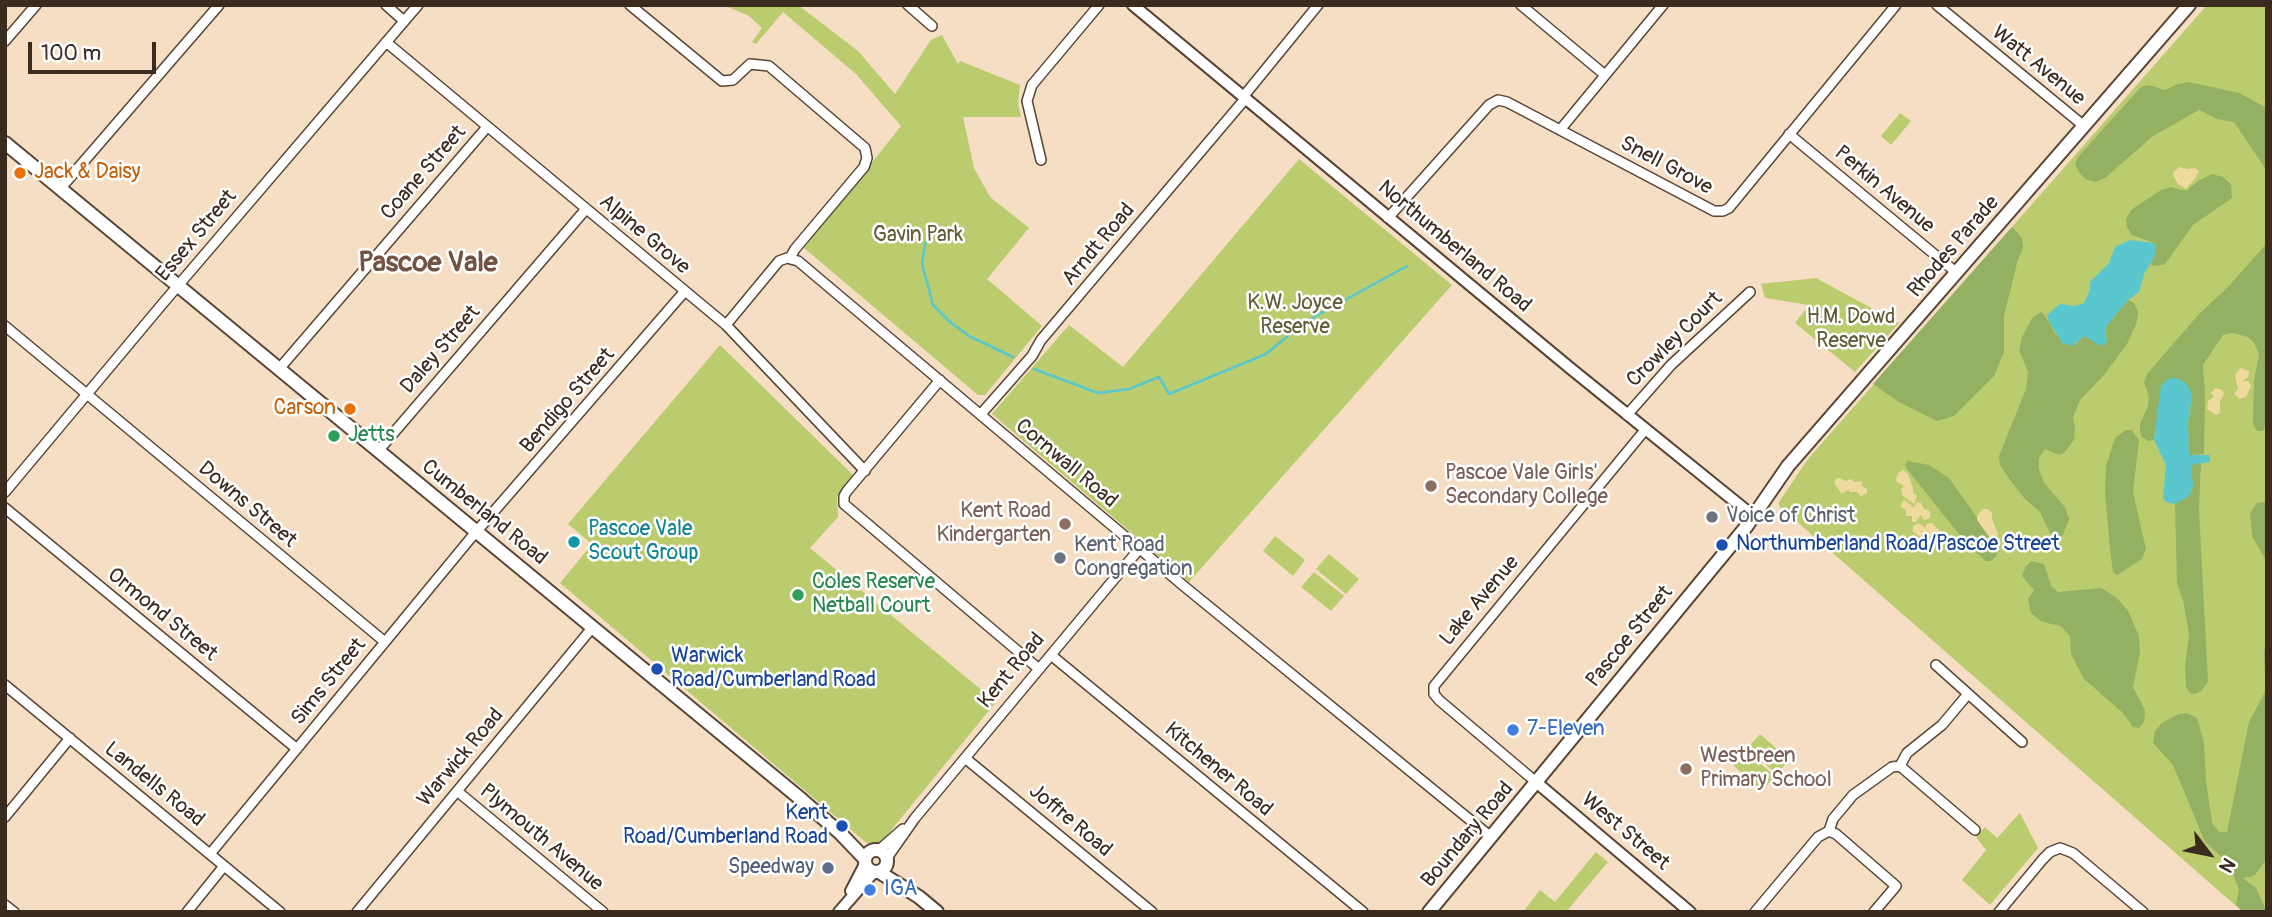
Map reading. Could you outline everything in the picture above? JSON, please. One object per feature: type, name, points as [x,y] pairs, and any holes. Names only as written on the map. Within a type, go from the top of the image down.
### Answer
[{"type":"main road","name":"Rhodes Parade","points":[[1753,516],[1788,466],[2189,5]]},
{"type":"main road","name":"Cumberland Road","points":[[5,143],[937,912]]},
{"type":"main road","name":"Pascoe Street","points":[[1536,782],[1753,516]]},
{"type":"main road","name":"Boundary Road","points":[[1429,912],[1536,782]]},
{"type":"street","points":[[5,41],[36,5]]},
{"type":"street","points":[[60,189],[219,5]]},
{"type":"street","points":[[386,5],[404,21]]},
{"type":"street","name":"Essex Street","points":[[5,492],[177,285],[418,5]]},
{"type":"street","points":[[630,5],[722,82],[733,80],[750,64],[769,66],[865,148],[867,158],[864,167],[790,258],[783,259],[774,267],[726,325]]},
{"type":"street","points":[[908,5],[932,26]]},
{"type":"street","points":[[1041,160],[1027,101],[1032,85],[1099,5]]},
{"type":"street","name":"Northumberland Road","points":[[1133,5],[1645,430],[1753,516]]},
{"type":"street","name":"Arndt Road","points":[[981,414],[1032,356],[1041,340],[1244,98],[1318,5]]},
{"type":"street","points":[[1521,5],[1605,75]]},
{"type":"street","points":[[1560,130],[1663,5]]},
{"type":"street","name":"Snell Grove","points":[[1388,218],[1494,102],[1502,100],[1717,212],[1729,208],[1896,5]]},
{"type":"street","name":"Watt Avenue","points":[[1937,5],[2084,126]]},
{"type":"street","name":"Alpine Grove","points":[[386,42],[726,325],[865,471]]},
{"type":"street","name":"Coane Street","points":[[279,369],[487,127]]},
{"type":"street","name":"Perkin Avenue","points":[[1789,134],[1957,273]]},
{"type":"street","name":"Daley Street","points":[[378,451],[586,209]]},
{"type":"street","name":"Cornwall Road","points":[[790,258],[802,264],[1490,837]]},
{"type":"street","name":"Bendigo Street","points":[[476,532],[685,291]]},
{"type":"street","name":"Crowley Court","points":[[1627,415],[1671,365],[1750,292]]},
{"type":"street","name":"Downs Street","points":[[5,326],[385,642]]},
{"type":"street","points":[[940,380],[844,496],[844,504],[1039,669]]},
{"type":"street","name":"Lake Avenue","points":[[1536,782],[1439,700],[1434,694],[1434,686],[1645,430]]},
{"type":"street","name":"Ormond Street","points":[[5,508],[297,748]]},
{"type":"street","name":"Sims Street","points":[[210,854],[476,532]]},
{"type":"street","name":"Kent Road","points":[[840,910],[876,861],[1140,548]]},
{"type":"street","name":"Warwick Road","points":[[357,912],[592,628]]},
{"type":"street","name":"Kitchener Road","points":[[1051,655],[1363,912]]},
{"type":"street","points":[[1936,665],[2022,742]]},
{"type":"street","name":"Landells Road","points":[[5,685],[280,912]]},
{"type":"street","points":[[1900,766],[1907,753],[1942,725],[1968,694]]},
{"type":"street","points":[[5,817],[70,738]]},
{"type":"street","name":"Joffre Road","points":[[965,758],[1152,912]]},
{"type":"street","points":[[1755,912],[1818,837],[1829,831],[1833,819],[1853,795],[1892,766],[1900,766],[1975,830]]},
{"type":"street","name":"West Street","points":[[1536,782],[1689,912]]},
{"type":"street","name":"Plymouth Avenue","points":[[457,791],[603,912]]},
{"type":"street","points":[[1829,831],[1836,834],[1896,886],[1874,912]]},
{"type":"street","points":[[1999,912],[2043,859],[2050,852],[2060,849],[2073,852],[2143,912]]},
{"type":"street","points":[[187,912],[224,866]]},
{"type":"street","points":[[5,905],[13,912]]},
{"type":"green space","name":"Gavin Park","points":[[723,5],[798,5],[858,51],[895,94],[931,40],[942,35],[958,64],[960,61],[1020,85],[1018,103],[1021,117],[963,117],[974,168],[990,197],[1029,228],[987,279],[1042,326],[985,395],[978,395],[804,248],[901,126],[856,74],[783,12],[756,44],[752,42],[762,28],[749,16]]},
{"type":"green space","points":[[2207,5],[2267,5],[2267,912],[2243,912],[1779,506],[1779,502],[1808,459]]},
{"type":"green space","points":[[2189,82],[2239,93],[2267,108],[2267,171],[2234,122],[2217,119],[2199,110],[2153,136],[2105,178],[2096,182],[2085,179],[2075,164],[2078,157],[2141,87],[2149,85],[2165,90]]},
{"type":"green space","points":[[1900,113],[1911,121],[1891,145],[1881,136]]},
{"type":"green space","name":"K.W. Joyce Reserve","points":[[1299,159],[1452,285],[1189,582],[992,414],[1069,325],[1123,367]]},
{"type":"green space","points":[[2212,174],[2223,177],[2231,184],[2232,198],[2193,225],[2165,264],[2151,265],[2156,247],[2154,243],[2132,235],[2126,219],[2131,210],[2161,190],[2171,187],[2186,191]]},
{"type":"green space","points":[[2012,227],[2022,238],[2023,248],[2004,316],[2004,352],[1994,376],[1954,416],[1937,421],[1899,402],[1873,384]]},
{"type":"green space","points":[[2267,243],[2266,426],[2263,431],[2257,431],[2253,424],[2254,381],[2259,354],[2248,337],[2232,333],[2223,335],[2203,365],[2204,454],[2189,455],[2188,424],[2192,397],[2155,429],[2154,440],[2148,441],[2140,432],[2140,424],[2148,406],[2149,397],[2144,382],[2147,374],[2199,314],[2228,287]]},
{"type":"green space","name":"H.M. Dowd Reserve","points":[[1816,278],[1899,323],[1855,372],[1795,323],[1809,305],[1765,298],[1761,284]]},
{"type":"green space","points":[[2128,300],[2134,303],[2138,312],[2137,322],[2127,344],[2104,375],[2080,400],[2073,417],[2074,440],[2064,453],[2059,455],[2045,449],[2039,458],[2039,469],[2044,483],[2065,507],[2069,519],[2063,535],[2057,537],[2050,533],[2040,512],[2025,499],[2000,465],[1999,456],[2026,389],[2028,372],[2019,350],[2022,337],[2032,318],[2041,312],[2056,335],[2076,344],[2084,336],[2107,338],[2105,328]]},
{"type":"green space","points":[[720,345],[853,475],[837,497],[838,517],[810,548],[996,702],[875,850],[560,583],[592,544],[568,524]]},
{"type":"green space","points":[[2126,430],[2132,430],[2139,440],[2133,492],[2146,549],[2142,559],[2117,575],[2113,572],[2110,549],[2105,493],[2106,466],[2115,438]]},
{"type":"green space","points":[[1908,461],[1929,465],[1949,478],[1993,540],[1997,555],[1991,561],[1986,561],[1966,543],[1907,469],[1905,464]]},
{"type":"green space","points":[[2201,462],[2199,510],[2208,682],[2195,694],[2190,693],[2186,687],[2185,666],[2189,634],[2183,600],[2177,584],[2175,504],[2191,492],[2191,465]]},
{"type":"green space","points":[[2267,502],[2267,562],[2252,536],[2250,513],[2257,503]]},
{"type":"green space","points":[[1275,536],[1305,560],[1293,576],[1263,551]]},
{"type":"green space","points":[[1329,554],[1359,579],[1346,594],[1316,569]]},
{"type":"green space","points":[[2032,561],[2044,564],[2051,586],[2058,592],[2101,588],[2116,597],[2128,611],[2139,636],[2140,652],[2133,687],[2145,710],[2144,722],[2139,728],[2133,727],[2123,713],[2084,679],[2071,654],[2070,637],[2061,626],[2042,622],[2031,613],[2028,599],[2034,590],[2022,576],[2026,566]]},
{"type":"green space","points":[[1314,572],[1344,596],[1331,611],[1301,587]]},
{"type":"green space","points":[[2267,623],[2267,859],[2254,876],[2243,878],[2256,888],[2267,912],[2243,912],[2236,905],[2239,889],[2228,863],[2205,842],[2173,765],[2153,743],[2155,731],[2162,723],[2179,714],[2187,713],[2197,718],[2204,743],[2212,823],[2219,832],[2227,832],[2249,722],[2266,690],[2264,654]]},
{"type":"green space","points":[[1760,734],[1789,760],[1777,774],[1747,749]]},
{"type":"green space","points":[[1745,751],[1775,776],[1762,791],[1733,765]]},
{"type":"green space","points":[[2020,813],[2038,848],[1990,905],[1962,880],[1986,850],[1976,837],[1985,827],[1997,838]]},
{"type":"green space","points":[[1596,852],[1608,862],[1566,912],[1523,912],[1540,890],[1555,902]]},
{"type":"sand","points":[[2180,167],[2195,168],[2199,171],[2186,189],[2178,184],[2173,175]]},
{"type":"sand","points":[[2240,368],[2249,371],[2248,377],[2243,381],[2248,381],[2251,386],[2246,397],[2240,399],[2234,394],[2238,389],[2235,375]]},
{"type":"sand","points":[[2215,388],[2222,390],[2224,394],[2220,401],[2220,413],[2216,415],[2207,409],[2208,401],[2214,397],[2211,393]]},
{"type":"sand","points":[[1903,470],[1908,474],[1913,493],[1917,496],[1914,504],[1902,495],[1901,489],[1904,486],[1896,481],[1898,473]]},
{"type":"sand","points":[[1840,478],[1846,481],[1861,481],[1867,493],[1861,496],[1848,489],[1841,493],[1834,483]]},
{"type":"sand","points":[[1904,500],[1914,507],[1917,502],[1921,503],[1924,509],[1930,511],[1930,518],[1924,520],[1921,515],[1916,522],[1912,522],[1912,516],[1906,516],[1906,510],[1900,506]]},
{"type":"sand","points":[[1983,509],[1992,513],[1998,534],[1995,540],[1990,538],[1977,520]]},
{"type":"sand","points":[[1918,523],[1926,528],[1926,524],[1932,523],[1941,532],[1937,537],[1931,536],[1925,540],[1913,532],[1913,526]]},
{"type":"water","points":[[2130,240],[2154,243],[2154,258],[2144,274],[2139,292],[2128,300],[2105,328],[2107,342],[2101,346],[2084,336],[2073,346],[2062,343],[2047,315],[2060,304],[2075,306],[2084,303],[2090,290],[2090,282],[2109,263],[2115,247]]},
{"type":"water","points":[[2171,377],[2182,380],[2190,389],[2192,397],[2188,424],[2189,455],[2210,455],[2210,462],[2191,465],[2191,492],[2188,497],[2175,504],[2166,502],[2163,498],[2166,465],[2154,440],[2161,385]]},
{"type":"waterway","points":[[935,231],[925,244],[922,264],[933,305],[969,336],[1013,357]]},
{"type":"waterway","points":[[1034,369],[1098,393],[1129,389],[1159,377],[1169,394],[1266,354],[1305,322],[1407,266]]},
{"type":"place","name":"Jack & Daisy","points":[[20,173]]},
{"type":"place","name":"Carson","points":[[350,409]]},
{"type":"place","name":"Jetts","points":[[334,436]]},
{"type":"place","name":"Pascoe Vale Girls' Secondary College","points":[[1431,486]]},
{"type":"place","name":"Voice of Christ","points":[[1712,517]]},
{"type":"place","name":"Kent Road Kindergarten","points":[[1065,524]]},
{"type":"place","name":"Pascoe Vale Scout Group","points":[[574,542]]},
{"type":"place","name":"Northumberland Road/Pascoe Street","points":[[1722,545]]},
{"type":"place","name":"Kent Road Congregation","points":[[1060,558]]},
{"type":"place","name":"Coles Reserve Netball Court","points":[[798,595]]},
{"type":"place","name":"Warwick Road/Cumberland Road","points":[[657,669]]},
{"type":"place","name":"7-Eleven","points":[[1513,730]]},
{"type":"place","name":"Westbreen Primary School","points":[[1686,769]]},
{"type":"place","name":"Kent Road/Cumberland Road","points":[[842,826]]},
{"type":"place","name":"Speedway","points":[[828,868]]},
{"type":"place","name":"IGA","points":[[870,890]]},
{"type":"district","name":"Pascoe Vale","points":[[428,264]]}]
